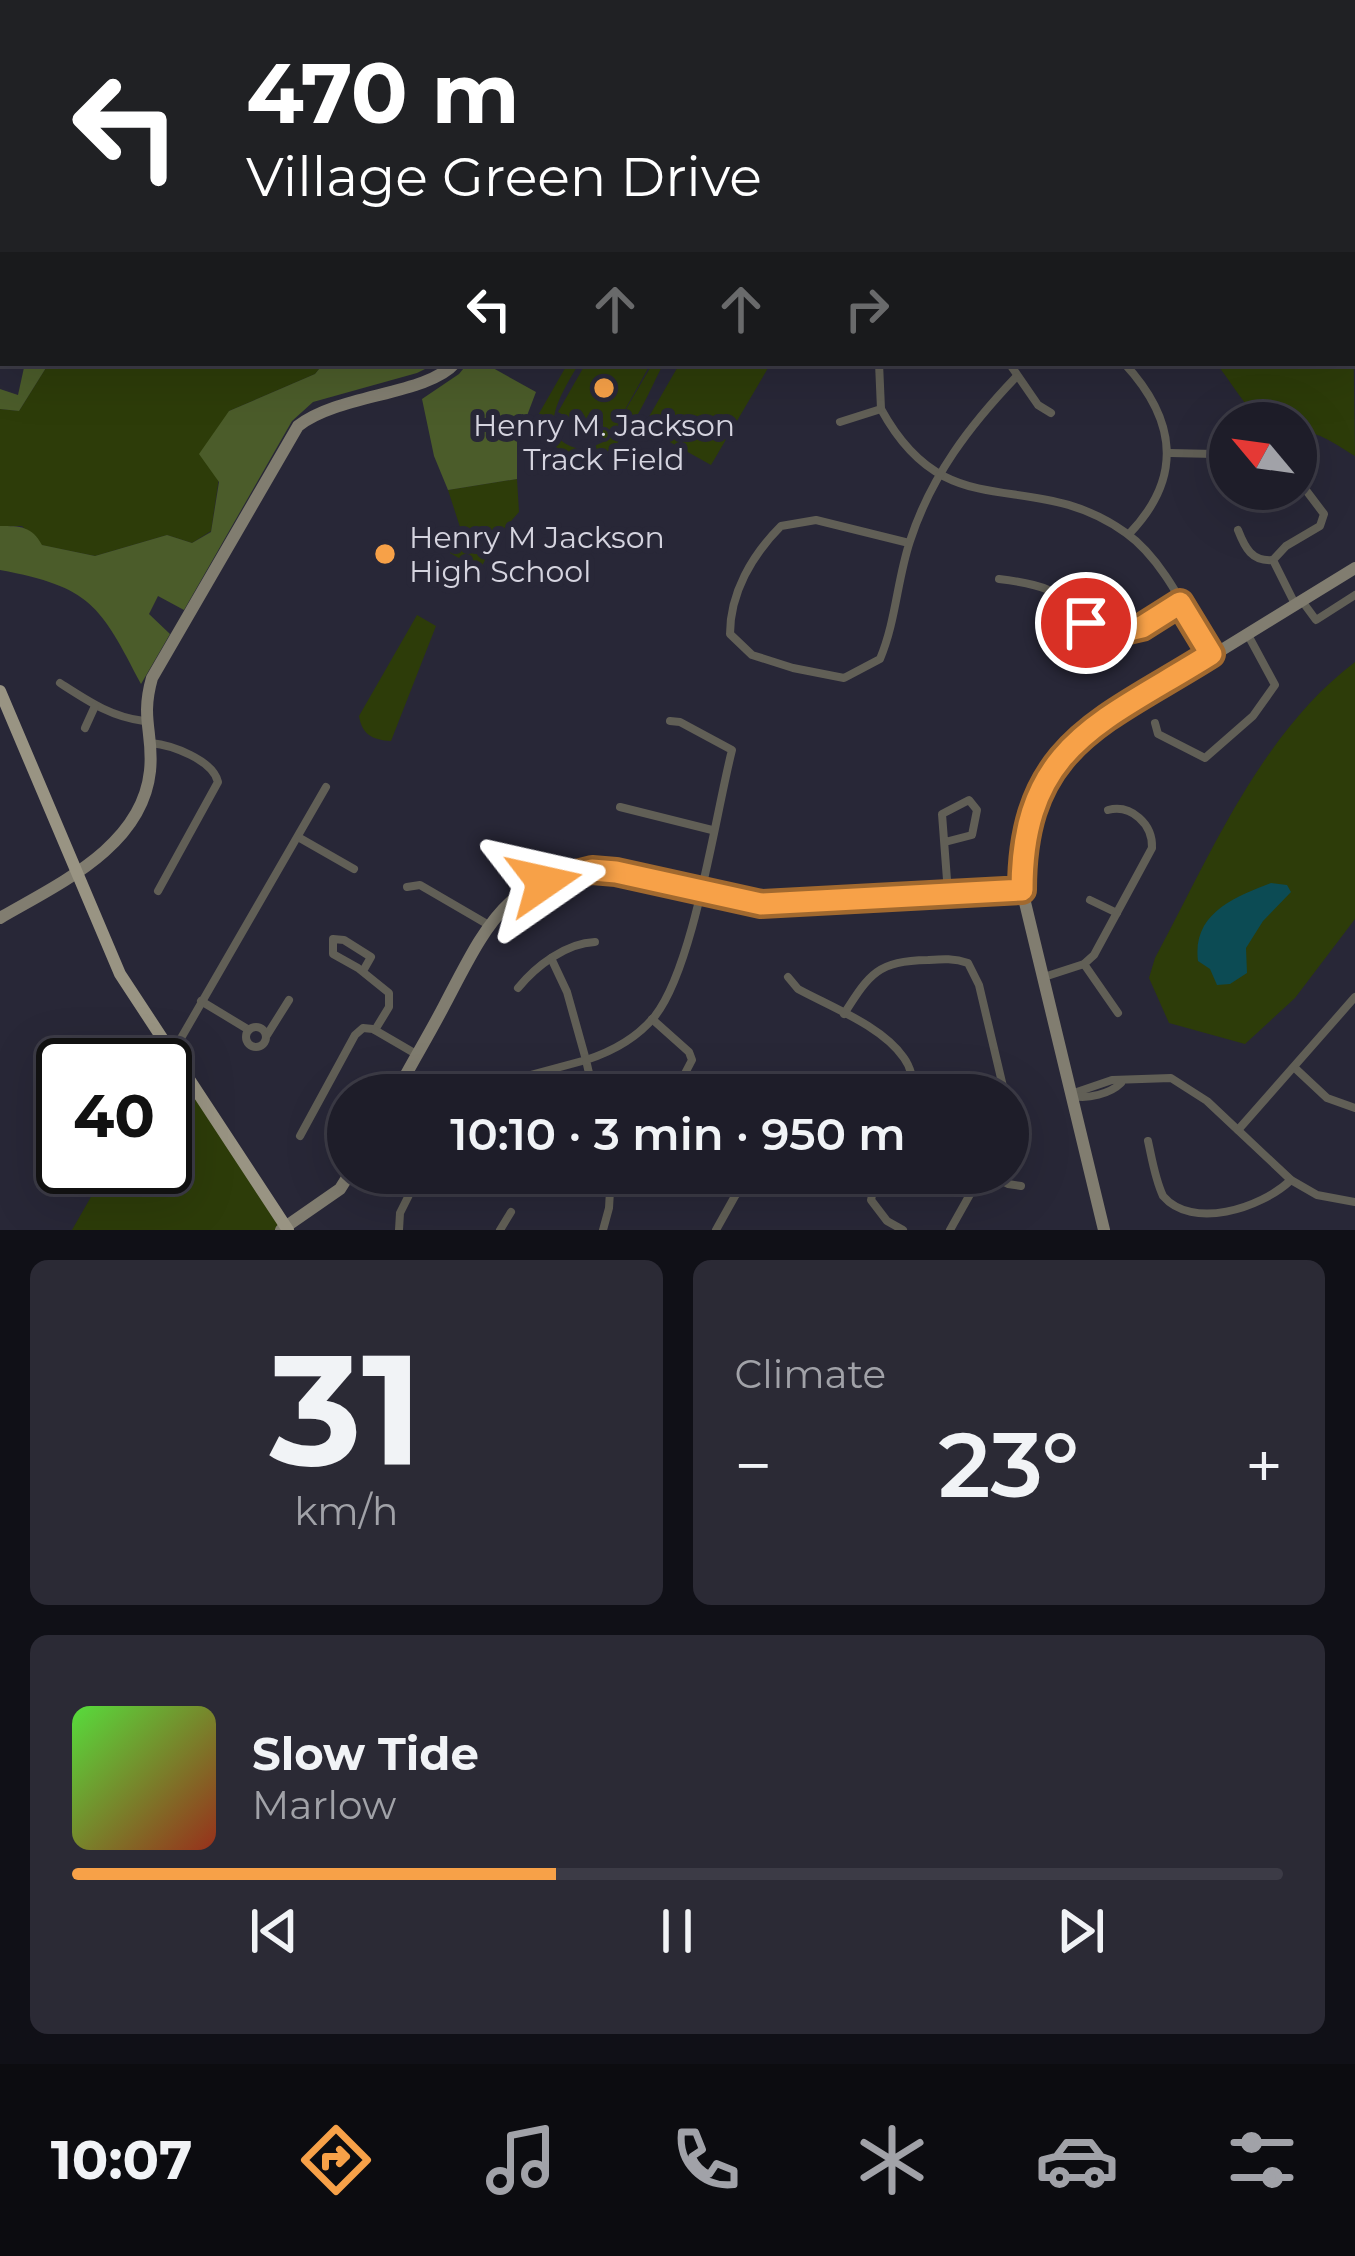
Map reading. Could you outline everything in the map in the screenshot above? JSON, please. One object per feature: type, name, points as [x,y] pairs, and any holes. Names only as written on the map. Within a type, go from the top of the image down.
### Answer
[{"type":"main road","points":[[0,691],[120,974],[162,1038]]},
{"type":"main road","points":[[192,1084],[285,1229]]},
{"type":"street","points":[[0,918],[77,872],[131,823],[150,775],[151,743],[144,721],[152,678],[298,426],[315,412],[412,384],[452,366]]},
{"type":"street","points":[[879,366],[881,409],[898,440],[939,476],[968,488],[1082,507],[1129,535],[1211,654]]},
{"type":"street","points":[[1010,366],[1038,405],[1051,413]]},
{"type":"street","points":[[1126,366],[1156,407],[1169,453],[1156,498],[1129,535]]},
{"type":"street","points":[[909,543],[816,520],[781,526],[752,561],[730,608],[730,634],[752,655],[844,678],[880,659],[909,543],[939,476],[977,418],[1016,377]]},
{"type":"street","points":[[840,422],[881,409]]},
{"type":"street","points":[[1169,453],[1209,454]]},
{"type":"street","points":[[1238,530],[1254,557],[1273,560],[1322,521],[1324,514],[1317,505]]},
{"type":"street","points":[[1273,560],[1299,603],[1316,620],[1355,595]]},
{"type":"street","points":[[1104,1230],[1022,890],[1026,826],[1041,788],[1061,757],[1093,728],[1355,568]]},
{"type":"street","points":[[999,579],[1044,584],[1103,636],[1142,627],[1180,603]]},
{"type":"street","points":[[1155,724],[1158,734],[1205,758],[1253,716],[1275,685],[1256,639],[1247,633]]},
{"type":"street","points":[[61,682],[95,706],[144,721]]},
{"type":"street","points":[[85,728],[95,706]]},
{"type":"street","points":[[534,1074],[621,1047],[652,1019],[676,977],[732,750],[670,721]]},
{"type":"street","points":[[151,743],[168,745],[212,769],[218,782],[158,891]]},
{"type":"street","points":[[180,1038],[326,788]]},
{"type":"street","points":[[944,842],[972,836],[975,804],[963,800],[942,814],[944,842],[948,893]]},
{"type":"street","points":[[620,807],[712,830]]},
{"type":"street","points":[[1042,977],[1084,964],[1105,938],[1153,842],[1142,820],[1120,808],[1108,810]]},
{"type":"street","points":[[298,837],[354,869]]},
{"type":"street","points":[[406,1074],[487,924],[517,895],[578,872],[616,872],[761,904],[1022,890]]},
{"type":"street","points":[[407,887],[420,885],[487,924]]},
{"type":"street","points":[[1090,900],[1117,914]]},
{"type":"street","points":[[362,971],[371,958],[344,940],[333,939],[333,954],[389,993],[388,1006],[375,1030]]},
{"type":"street","points":[[518,988],[551,958],[578,943],[595,942]]},
{"type":"street","points":[[551,958],[567,992],[589,1074]]},
{"type":"street","points":[[844,1014],[866,979],[897,961],[968,963],[979,985],[1000,1074]]},
{"type":"street","points":[[1084,964],[1118,1013]]},
{"type":"street","points":[[788,977],[798,989],[888,1042],[904,1057],[911,1074]]},
{"type":"street","points":[[1238,1130],[1355,998]]},
{"type":"street","points":[[249,1030],[246,1039],[253,1047],[262,1045],[290,1000]]},
{"type":"street","points":[[201,1001],[249,1030],[261,1028],[266,1036]]},
{"type":"street","points":[[652,1019],[689,1052],[692,1060],[685,1074]]},
{"type":"street","points":[[300,1136],[363,1028],[416,1054]]},
{"type":"street","points":[[1296,1069],[1327,1098],[1355,1108]]},
{"type":"street","points":[[1070,1095],[1112,1080],[1154,1077],[1187,1085],[1291,1180],[1317,1195],[1355,1202]]},
{"type":"street","points":[[1148,1141],[1161,1193],[1169,1206],[1196,1223],[1228,1222],[1264,1205],[1291,1180]]},
{"type":"street","points":[[285,1229],[333,1194]]},
{"type":"street","points":[[399,1230],[400,1213],[410,1194]]},
{"type":"street","points":[[603,1230],[608,1194]]},
{"type":"street","points":[[716,1230],[736,1194]]},
{"type":"street","points":[[872,1194],[871,1200],[887,1221],[903,1230]]},
{"type":"street","points":[[950,1230],[971,1194]]},
{"type":"street","points":[[500,1230],[511,1212]]},
{"type":"green space","points":[[47,366],[322,366],[315,374],[229,411],[211,531],[192,543],[167,535],[95,556],[41,545],[22,526],[0,526],[0,409],[19,411]]},
{"type":"green space","points":[[566,366],[577,366],[555,414],[558,437],[585,450],[608,440],[651,366],[662,366],[629,429],[602,455],[569,456],[533,424]]},
{"type":"green space","name":"Henry M. Jackson Track Field","points":[[584,366],[649,366],[608,440],[558,412]]},
{"type":"green space","points":[[678,366],[769,366],[711,465],[643,427]]},
{"type":"green space","points":[[1218,366],[1354,366],[1355,456],[1319,436],[1317,402],[1245,402]]},
{"type":"green space","points":[[517,479],[519,512],[496,538],[480,570],[450,553],[460,527],[448,490]]},
{"type":"green space","points":[[417,615],[436,626],[391,741],[379,739],[366,732],[359,716]]},
{"type":"green space","points":[[1355,662],[1355,919],[1295,998],[1245,1044],[1169,1023],[1149,978],[1155,958],[1264,760],[1321,691]]},
{"type":"green space","points":[[192,1087],[283,1226],[276,1230],[72,1230],[93,1194],[192,1194]]},
{"type":"shaded area","points":[[24,366],[47,366],[19,411],[0,409],[0,389],[18,395]]},
{"type":"shaded area","points":[[322,366],[431,366],[313,402],[292,421],[184,610],[158,596],[149,614],[170,634],[141,684],[114,635],[89,604],[55,584],[0,570],[0,526],[25,528],[42,545],[95,556],[167,535],[192,543],[211,532],[219,482],[199,454],[229,411],[315,374]]},
{"type":"shaded area","points":[[466,366],[489,366],[536,392],[517,442],[517,479],[448,490],[434,456],[422,399]]},
{"type":"shaded area","points":[[1271,883],[1287,885],[1291,892],[1263,921],[1246,948],[1247,973],[1230,984],[1217,985],[1210,969],[1198,961],[1202,931],[1230,901]]},
{"type":"place","name":"Henry M. Jackson Track Field","points":[[604,388]]},
{"type":"place","name":"Henry M Jackson High School","points":[[385,554]]},
{"type":"route","points":[[544,882],[592,870],[616,872],[761,904],[1022,890],[1026,826],[1041,788],[1061,757],[1082,736],[1211,654],[1180,603],[1127,633],[1103,636],[1086,623]]}]
